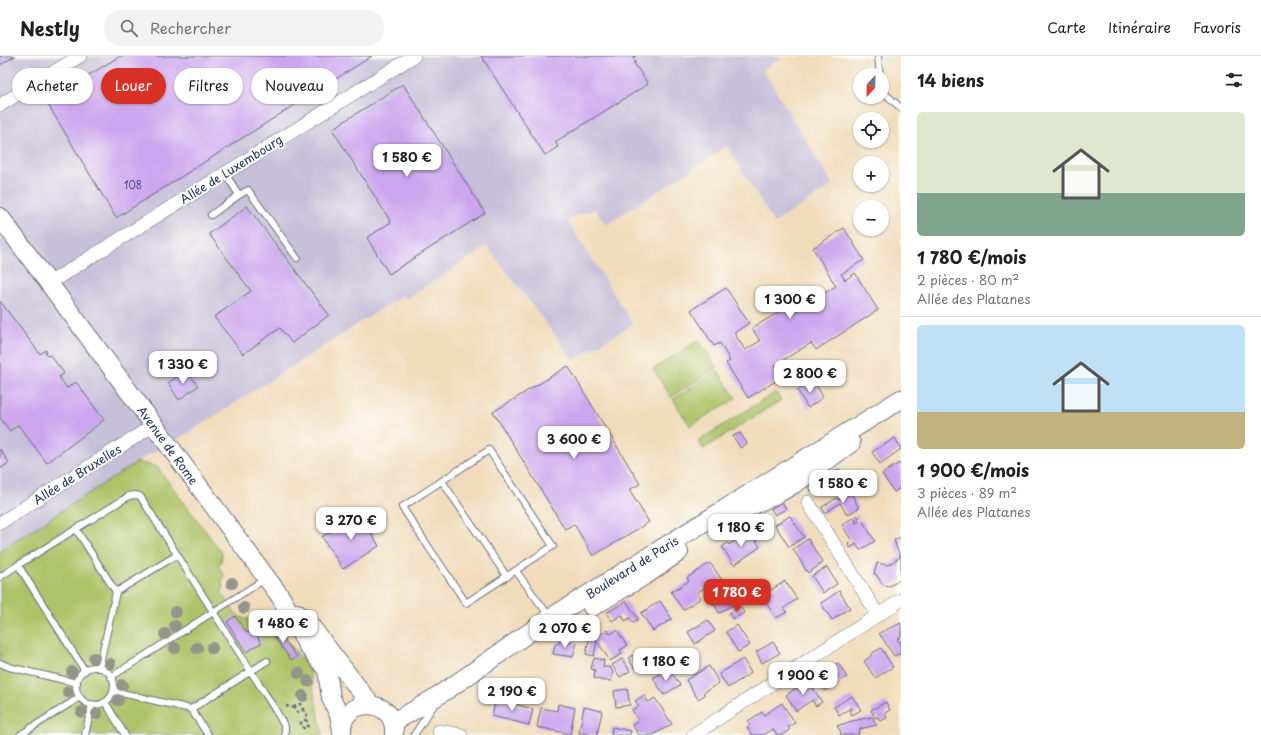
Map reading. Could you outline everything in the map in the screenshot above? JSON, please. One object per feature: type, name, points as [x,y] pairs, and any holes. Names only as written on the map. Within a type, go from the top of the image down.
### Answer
[{"type":"street","points":[[0,105],[80,56]]},
{"type":"street","name":"Allée de Luxembourg","points":[[49,283],[414,56]]},
{"type":"street","name":"Avenue de Rome","points":[[0,217],[266,578],[280,596],[312,628],[371,705]]},
{"type":"street","name":"Boulevard de Paris","points":[[394,728],[418,708],[468,676],[550,619],[901,399]]},
{"type":"street","name":"Boulevard de Paris","points":[[468,676],[521,645],[563,625],[649,573],[743,510],[796,483],[857,439],[901,414]]},
{"type":"street","name":"Allée de Bruxelles","points":[[0,523],[154,426]]},
{"type":"street","points":[[808,502],[878,615]]},
{"type":"street","name":"Avenue de Rome","points":[[280,596],[308,646],[327,670],[331,698],[339,715],[342,733]]},
{"type":"street","points":[[693,735],[901,600]]},
{"type":"street","points":[[521,645],[552,625],[550,619]]},
{"type":"street","points":[[342,733],[344,722],[348,714],[354,709],[371,705],[384,710],[390,716],[394,728]]},
{"type":"street","points":[[439,730],[461,735]]},
{"type":"lane","points":[[878,56],[879,68]]},
{"type":"lane","points":[[889,97],[901,108]]},
{"type":"lane","points":[[225,173],[239,195]]},
{"type":"lane","points":[[211,215],[248,190],[297,258]]},
{"type":"lane","points":[[489,450],[553,546],[516,571],[466,604],[402,507],[489,450]]},
{"type":"lane","points":[[442,481],[506,577]]},
{"type":"lane","points":[[0,577],[129,496],[137,495],[142,499],[284,724],[286,729],[285,735]]},
{"type":"lane","points":[[76,529],[116,592],[100,668]]},
{"type":"lane","points":[[116,592],[177,555]]},
{"type":"lane","points":[[18,566],[85,671]]},
{"type":"lane","points":[[516,571],[550,619]]},
{"type":"lane","points":[[111,677],[266,578]]},
{"type":"lane","points":[[191,709],[266,660]]},
{"type":"lane","points":[[0,663],[9,667],[77,683]]},
{"type":"lane","points":[[92,668],[100,668],[108,673],[114,686],[111,696],[104,702],[96,705],[83,700],[76,688],[80,676],[85,671],[92,668]]},
{"type":"lane","points":[[113,691],[191,709],[208,735]]},
{"type":"lane","points":[[414,735],[441,694]]},
{"type":"lane","points":[[20,735],[80,697]]},
{"type":"lane","points":[[104,702],[125,735]]},
{"type":"lane","points":[[85,735],[92,704]]},
{"type":"path","points":[[303,709],[307,714],[306,720]]},
{"type":"shaded area","points":[[0,56],[783,56],[763,70],[833,185],[774,223],[727,146],[606,225],[595,209],[567,220],[633,324],[574,360],[487,246],[406,299],[403,295],[188,433],[137,462],[0,551]]},
{"type":"green space","points":[[699,340],[717,368],[671,397],[653,369]]},
{"type":"green space","points":[[718,371],[736,398],[690,426],[673,399]]},
{"type":"green space","points":[[776,392],[781,400],[703,449],[698,441]]},
{"type":"green space","points":[[137,462],[157,467],[222,553],[221,563],[218,566],[225,576],[222,581],[223,591],[221,592],[229,606],[241,617],[246,619],[251,618],[259,629],[261,627],[270,629],[276,626],[309,670],[323,735],[0,735],[0,551]]},
{"type":"building","points":[[0,56],[15,56],[0,65]]},
{"type":"building","points":[[120,56],[372,56],[338,78],[338,68],[251,68],[251,104],[296,104],[116,218],[48,104],[93,104],[93,72]]},
{"type":"building","points":[[481,56],[636,56],[633,58],[636,62],[634,63],[648,84],[555,142],[558,147],[545,155]]},
{"type":"building","points":[[403,84],[485,213],[389,274],[367,238],[391,222],[332,129]]},
{"type":"building","points":[[247,206],[329,315],[292,343],[280,328],[243,354],[214,317],[251,291],[209,234]]},
{"type":"building","points":[[844,228],[864,260],[841,274],[845,280],[855,273],[878,310],[816,350],[811,343],[775,365],[782,377],[748,398],[726,363],[730,361],[720,343],[714,346],[691,310],[726,288],[749,323],[734,333],[745,350],[760,341],[752,328],[788,307],[792,313],[836,286],[813,248]]},
{"type":"building","points":[[0,301],[40,354],[46,350],[47,352],[45,353],[47,356],[50,355],[64,373],[59,377],[67,388],[76,382],[104,420],[47,463],[18,425],[10,431],[0,418]]},
{"type":"building","points":[[568,366],[640,484],[629,490],[649,522],[593,556],[574,524],[565,529],[493,412]]},
{"type":"building","points":[[186,370],[198,386],[179,400],[168,383]]},
{"type":"building","points":[[813,380],[823,397],[808,408],[797,390]]},
{"type":"building","points":[[740,433],[747,443],[740,448],[733,436]]},
{"type":"building","points":[[895,438],[901,449],[880,464],[872,452]]},
{"type":"building","points":[[0,449],[9,463],[0,469]]},
{"type":"building","points":[[899,463],[901,466],[901,487],[894,492],[882,474]]},
{"type":"building","points":[[839,469],[844,478],[849,475],[853,481],[834,493],[825,478]]},
{"type":"building","points":[[819,478],[823,484],[811,491],[807,486]]},
{"type":"building","points":[[851,493],[859,508],[847,515],[840,503],[825,513],[822,507],[837,498],[838,500]]},
{"type":"building","points":[[782,502],[786,509],[775,515],[771,509]]},
{"type":"building","points":[[359,514],[379,546],[343,569],[322,537]]},
{"type":"building","points":[[857,515],[859,518],[855,520],[856,523],[862,520],[875,541],[860,550],[856,544],[850,548],[848,544],[852,541],[842,525]]},
{"type":"building","points":[[790,516],[804,537],[789,547],[775,525]]},
{"type":"building","points":[[749,530],[760,547],[734,565],[722,547],[728,543],[729,545]]},
{"type":"building","points":[[901,537],[901,579],[890,586],[883,585],[876,574],[874,574],[877,563],[888,565],[900,557],[894,540]]},
{"type":"building","points":[[808,539],[823,563],[808,573],[793,549]]},
{"type":"building","points":[[710,563],[729,592],[731,591],[738,602],[719,613],[705,588],[697,592],[701,598],[683,610],[671,592],[689,581],[687,578]]},
{"type":"building","points":[[827,567],[837,584],[823,593],[812,576]]},
{"type":"building","points":[[785,581],[797,599],[784,608],[787,612],[776,618],[762,596]]},
{"type":"building","points":[[839,591],[850,608],[832,620],[821,603]]},
{"type":"building","points":[[626,601],[638,619],[633,623],[630,618],[625,621],[622,615],[612,621],[606,613]]},
{"type":"building","points":[[660,601],[672,619],[653,631],[641,613]]},
{"type":"building","points":[[741,607],[744,613],[733,619],[729,613]]},
{"type":"building","points":[[235,616],[247,633],[253,629],[261,643],[246,652],[227,622]]},
{"type":"building","points":[[708,620],[715,631],[695,644],[688,632]]},
{"type":"building","points":[[901,623],[901,637],[897,639],[901,642],[901,653],[894,656],[879,633]]},
{"type":"building","points":[[737,625],[750,645],[738,652],[726,632]]},
{"type":"building","points":[[275,627],[297,657],[291,660],[270,631]]},
{"type":"building","points":[[607,630],[610,634],[617,630],[627,646],[620,650],[622,654],[610,661],[597,641],[594,656],[586,654],[591,631],[595,638]]},
{"type":"building","points":[[563,640],[577,643],[573,657],[553,654],[555,645]]},
{"type":"building","points":[[773,642],[780,653],[762,663],[756,652]]},
{"type":"building","points":[[881,648],[893,667],[875,678],[864,661],[871,656],[871,654]]},
{"type":"building","points":[[633,655],[640,666],[635,669],[628,658]]},
{"type":"building","points":[[594,658],[604,660],[603,667],[610,667],[613,672],[611,681],[594,678],[595,670],[591,669]]},
{"type":"building","points":[[622,659],[630,671],[620,677],[612,665]]},
{"type":"building","points":[[743,659],[751,673],[728,688],[719,674]]},
{"type":"building","points":[[838,663],[847,677],[824,691],[817,680],[822,677],[820,674]]},
{"type":"building","points":[[709,666],[719,683],[703,693],[705,695],[698,699],[686,680]]},
{"type":"building","points":[[669,669],[680,685],[664,695],[653,678]]},
{"type":"building","points":[[808,680],[822,702],[816,706],[812,700],[796,711],[786,695]]},
{"type":"building","points":[[627,689],[630,705],[616,707],[614,691]]},
{"type":"building","points":[[644,695],[648,702],[655,698],[672,724],[653,735],[639,735],[632,725],[639,721],[632,710],[639,706],[635,701]]},
{"type":"building","points":[[852,696],[861,710],[852,715],[850,711],[852,710],[851,708],[839,715],[834,707]]},
{"type":"building","points":[[496,699],[533,709],[529,725],[492,716]]},
{"type":"building","points":[[886,702],[890,710],[885,713],[887,718],[880,721],[878,717],[875,718],[871,710]]},
{"type":"building","points":[[782,703],[795,723],[788,727],[790,729],[782,735],[777,735],[773,729],[764,735],[752,735],[747,727],[750,725],[748,721],[762,712],[764,715]]},
{"type":"building","points":[[558,704],[575,708],[570,734],[537,727],[541,708],[557,711]]},
{"type":"building","points":[[584,707],[602,711],[597,735],[579,733]]},
{"type":"building","points":[[872,717],[877,725],[860,729],[858,735],[840,735],[841,732],[837,726]]},
{"type":"building","points":[[612,727],[631,731],[630,735],[611,735]]}]
